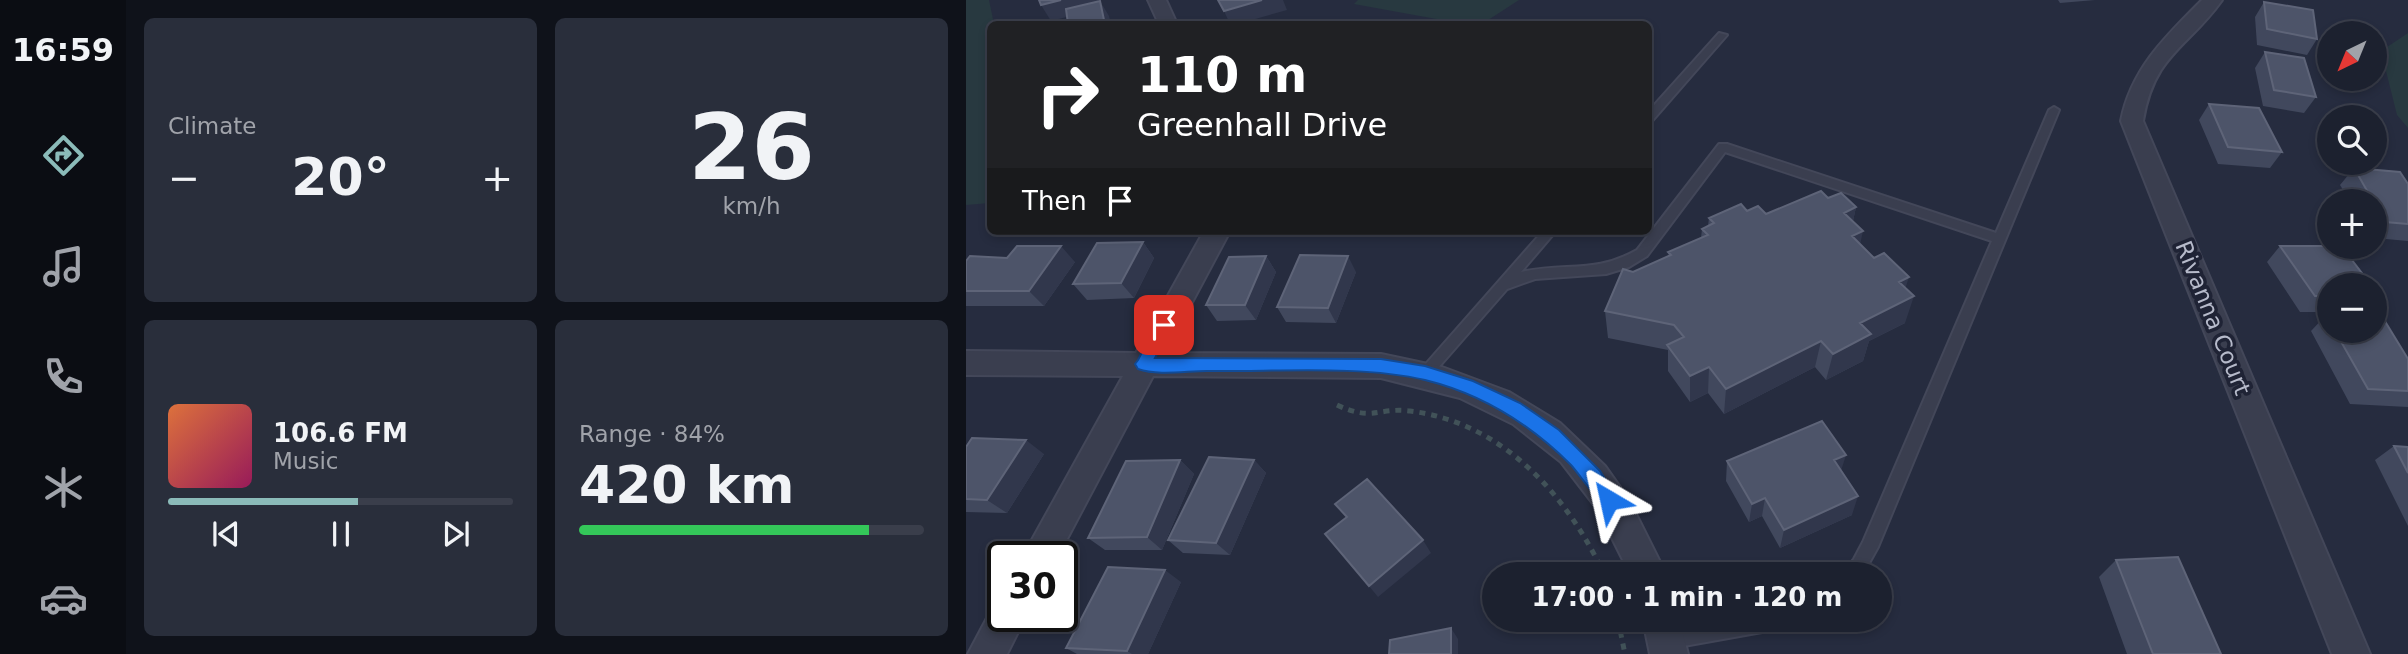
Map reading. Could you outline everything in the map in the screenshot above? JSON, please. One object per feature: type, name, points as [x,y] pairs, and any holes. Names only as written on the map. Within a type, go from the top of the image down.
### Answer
[{"type":"street","points":[[1157,0],[1167,21]]},
{"type":"street","name":"Rivanna Court","points":[[2213,0],[2150,66],[2138,87],[2132,121],[2351,654]]},
{"type":"street","points":[[1048,541],[1215,235]]},
{"type":"street","points":[[966,363],[1344,365],[1381,366],[1425,373],[1473,388],[1514,408],[1553,435],[1594,476],[1624,523],[1642,562]]},
{"type":"street","points":[[987,654],[999,632]]},
{"type":"lane","points":[[1652,115],[1723,35]]},
{"type":"lane","points":[[1862,562],[2054,110]]},
{"type":"lane","points":[[1501,286],[1528,274],[1597,272],[1632,261],[1642,253],[1723,147],[1999,239]]},
{"type":"lane","points":[[1425,373],[1546,235]]},
{"type":"lane","points":[[1666,638],[1704,632]]},
{"type":"path","points":[[1337,405],[1361,414],[1411,411],[1440,417],[1462,424],[1490,439],[1521,461],[1559,499],[1591,544],[1599,562]]},
{"type":"path","points":[[1620,632],[1625,654]]},
{"type":"shaded area","points":[[966,0],[989,0],[993,21],[987,21],[987,203],[966,205]]},
{"type":"shaded area","points":[[1358,0],[1519,0],[1487,21],[1448,21],[1354,4]]},
{"type":"shaded area","points":[[2408,33],[2408,128],[2397,115],[2387,75],[2387,47]]},
{"type":"building","points":[[1039,0],[1061,0],[1041,5]]},
{"type":"building","points":[[1218,0],[1262,0],[1224,11]]},
{"type":"building","points":[[1100,1],[1104,20],[1068,21],[1066,9]]},
{"type":"building","points":[[2264,2],[2313,10],[2317,39],[2267,29]]},
{"type":"building","points":[[2265,52],[2304,58],[2316,97],[2274,90]]},
{"type":"building","points":[[2209,104],[2259,108],[2282,152],[2228,147]]},
{"type":"building","points":[[2400,172],[2408,184],[2408,224],[2387,222],[2387,189],[2366,189],[2358,175]]},
{"type":"building","points":[[1821,191],[1828,198],[1841,193],[1856,207],[1844,213],[1863,231],[1852,236],[1874,258],[1884,253],[1909,277],[1899,282],[1914,296],[1860,323],[1871,334],[1833,354],[1821,341],[1726,389],[1709,367],[1690,376],[1667,345],[1684,337],[1674,325],[1605,311],[1623,269],[1633,272],[1671,255],[1668,252],[1708,235],[1702,229],[1714,223],[1709,218],[1741,204],[1747,211],[1758,206],[1766,214]]},
{"type":"building","points":[[1143,242],[1121,283],[1073,284],[1097,243]]},
{"type":"building","points":[[1017,246],[1061,246],[1029,291],[966,291],[966,261],[970,256],[1007,258]]},
{"type":"building","points":[[2280,246],[2317,246],[2317,259],[2351,259],[2362,273],[2317,273],[2315,296]]},
{"type":"building","points":[[1300,255],[1348,256],[1328,308],[1277,307]]},
{"type":"building","points":[[1266,256],[1245,305],[1206,305],[1229,257]]},
{"type":"building","points":[[2387,325],[2408,359],[2408,391],[2368,389],[2342,343],[2387,343]]},
{"type":"building","points":[[1822,421],[1846,455],[1834,460],[1858,496],[1784,530],[1765,498],[1752,504],[1727,461]]},
{"type":"building","points":[[972,438],[1026,440],[987,500],[966,499],[966,447]]},
{"type":"building","points":[[2394,446],[2408,447],[2408,473]]},
{"type":"building","points":[[1209,457],[1254,460],[1216,543],[1168,540]]},
{"type":"building","points":[[1180,460],[1147,537],[1088,538],[1126,461]]},
{"type":"building","points":[[1367,479],[1423,540],[1369,586],[1325,534],[1347,517],[1335,504]]},
{"type":"building","points":[[2178,557],[2221,654],[2153,654],[2116,560]]},
{"type":"building","points":[[1108,567],[1165,570],[1127,651],[1066,648],[1074,632],[1078,632],[1078,625]]},
{"type":"building","points":[[1451,628],[1451,654],[1389,654],[1390,640]]},
{"type":"route","points":[[1164,325],[1143,364],[1381,366],[1425,373],[1473,388],[1514,408],[1553,435],[1594,476],[1609,500]]}]
